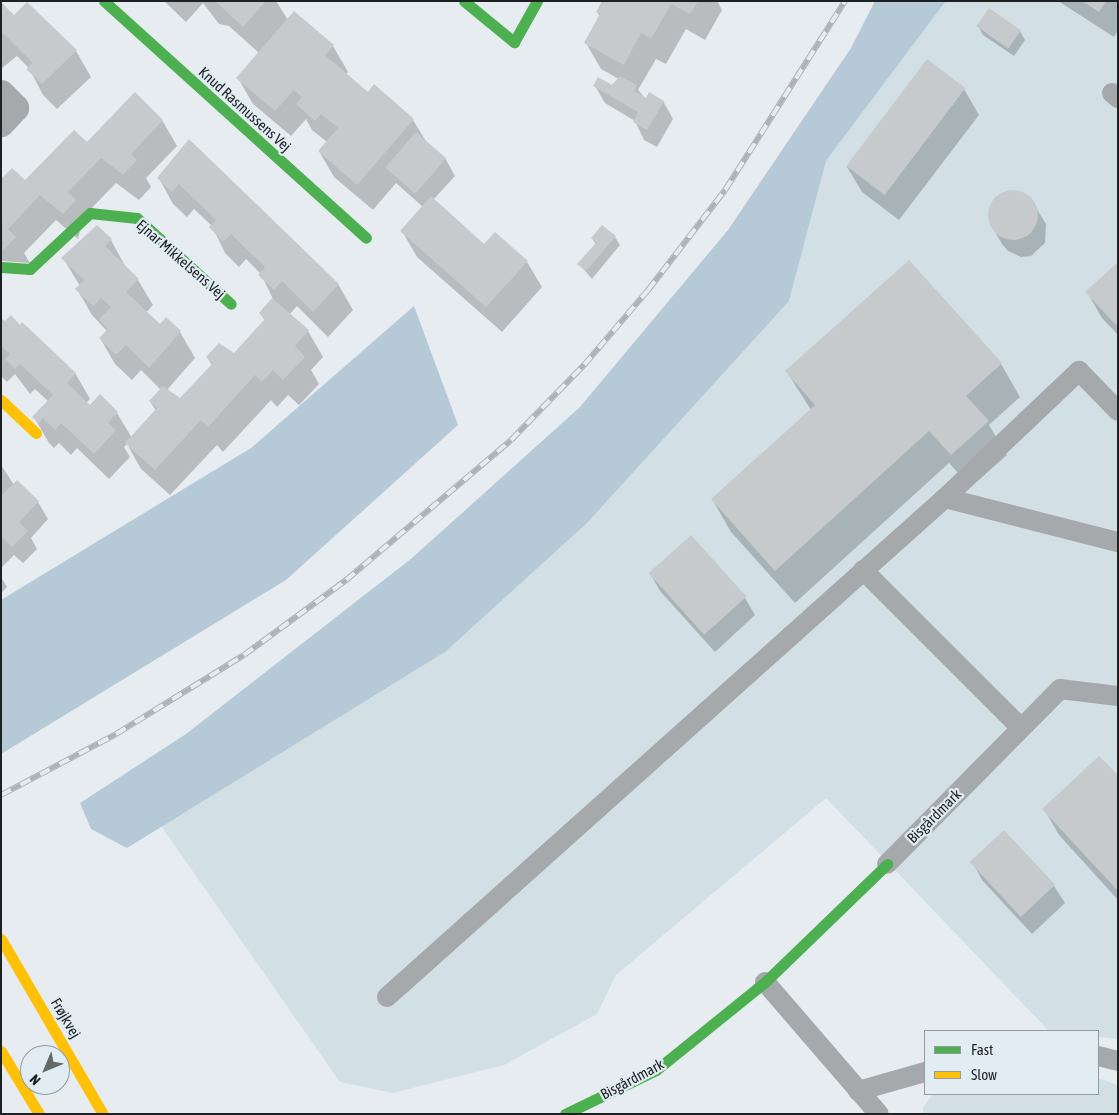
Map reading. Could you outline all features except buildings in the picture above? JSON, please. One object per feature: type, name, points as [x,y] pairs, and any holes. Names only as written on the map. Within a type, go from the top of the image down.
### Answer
[{"type":"street","name":"Knud Rasmussens Vej","points":[[104,1],[366,238]]},
{"type":"street","points":[[464,1],[514,42],[537,1]]},
{"type":"street","points":[[1,94],[15,108],[1,122]]},
{"type":"street","name":"Ejnar Mikkelsens Vej","points":[[1,267],[30,269],[90,213],[137,218],[231,304]]},
{"type":"street","points":[[1,400],[36,433]]},
{"type":"street","name":"Bisgårdmark","points":[[565,1114],[656,1070],[764,982],[887,864]]},
{"type":"street","name":"Frøjkvej","points":[[1,939],[103,1114]]},
{"type":"street","points":[[1,1051],[39,1114]]},
{"type":"lane","points":[[387,997],[945,498],[1079,371],[1118,411]]},
{"type":"lane","points":[[945,498],[1118,542]]},
{"type":"lane","points":[[863,570],[1021,728]]},
{"type":"lane","name":"Bisgårdmark","points":[[887,864],[1060,689],[1118,696]]},
{"type":"lane","points":[[764,982],[879,1114]]},
{"type":"lane","points":[[1099,1056],[1118,1062]]},
{"type":"lane","points":[[858,1091],[924,1072]]},
{"type":"shaded area","points":[[875,1],[946,1],[826,161],[789,301],[587,523],[445,652],[127,848],[91,829],[80,803],[186,734],[412,558],[580,407],[728,230],[851,48]]},
{"type":"shaded area","points":[[946,1],[1118,1],[1118,1039],[1099,1037],[1099,1030],[1048,1030],[826,798],[616,975],[597,1014],[504,1065],[393,1093],[340,1082],[161,826],[445,652],[789,301],[826,161]]},
{"type":"shaded area","points":[[414,306],[458,425],[286,580],[1,754],[1,600],[251,448]]},
{"type":"shaded area","points":[[1099,1078],[1118,1085],[1118,1114],[923,1114],[923,1107],[932,1095],[1099,1095]]},
{"type":"railway","points":[[1,795],[116,734],[244,655],[346,580],[511,440],[584,365],[648,290],[725,190],[845,1]]},
{"type":"traffic: fast","points":[[104,1],[366,238]]},
{"type":"traffic: fast","points":[[464,1],[514,42],[537,1]]},
{"type":"traffic: fast","points":[[1,267],[30,269],[90,213],[137,218],[231,304]]},
{"type":"traffic: fast","points":[[565,1114],[656,1070],[765,982],[887,864]]},
{"type":"traffic: slow","points":[[1,400],[36,433]]},
{"type":"traffic: slow","points":[[1,939],[103,1114]]},
{"type":"traffic: slow","points":[[1,1051],[39,1114]]}]
